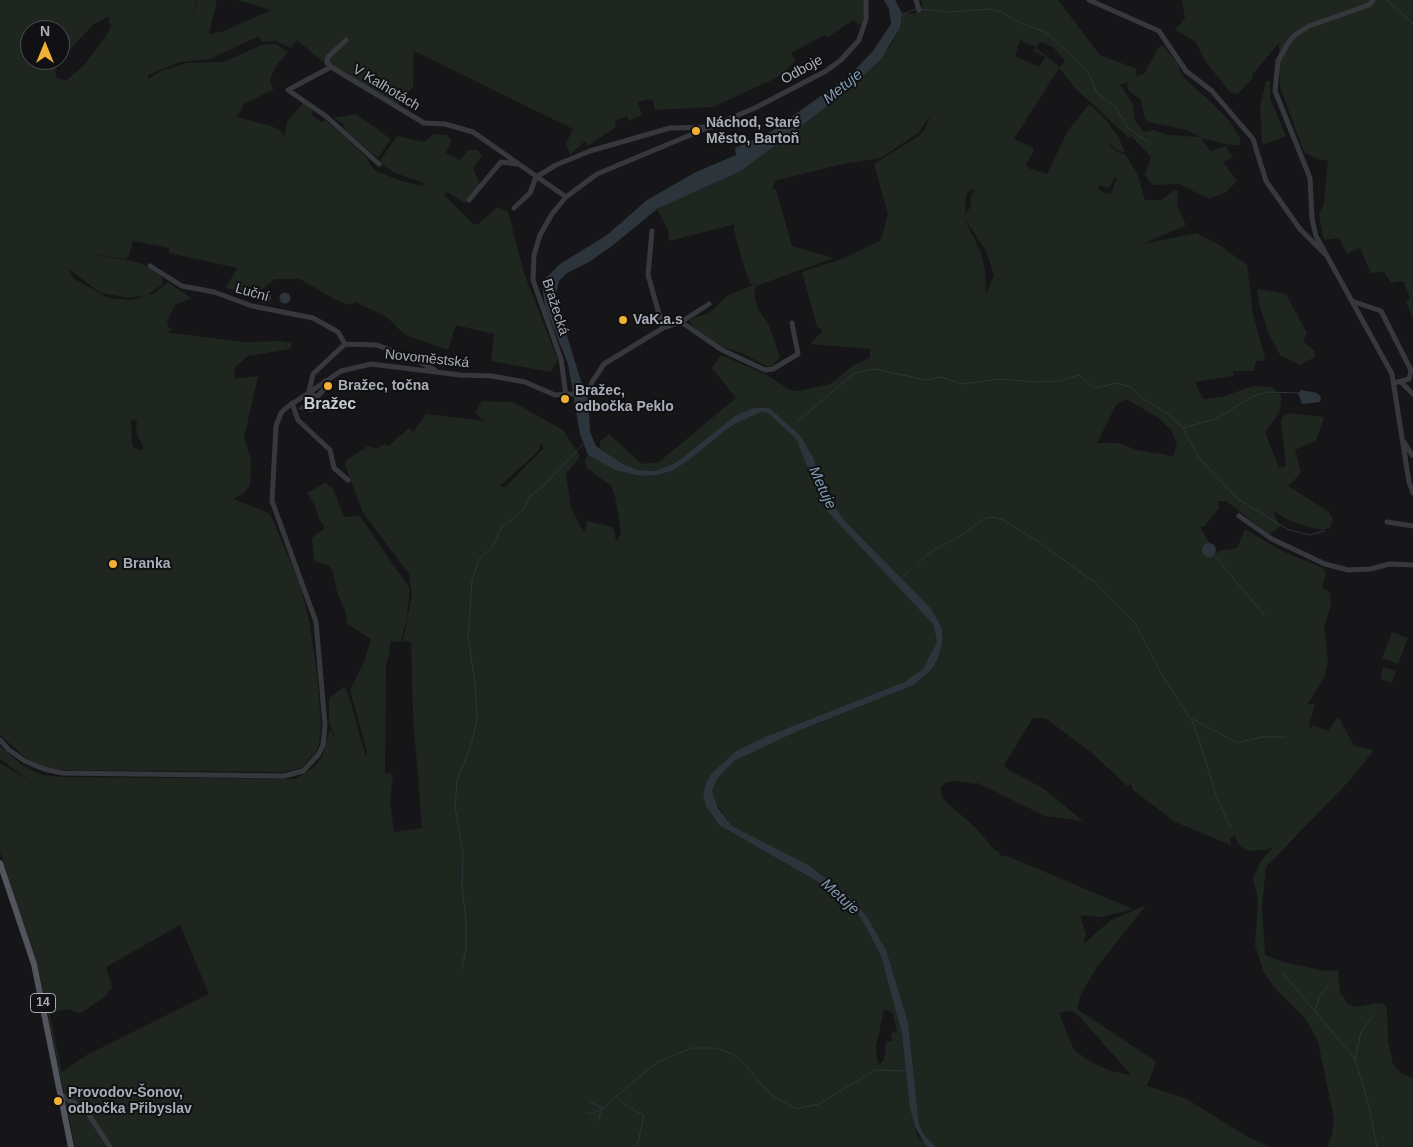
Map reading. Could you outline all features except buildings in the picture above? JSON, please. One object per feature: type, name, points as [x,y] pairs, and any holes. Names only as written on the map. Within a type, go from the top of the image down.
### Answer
[{"type":"main road","name":"14","points":[[0,863],[34,964],[71,1147]]},
{"type":"street","name":"Odboje","points":[[696,134],[810,81],[841,60],[859,40],[864,30],[866,0]]},
{"type":"street","points":[[916,0],[919,10]]},
{"type":"street","points":[[1089,0],[1159,31],[1186,71],[1212,91],[1253,139],[1266,181],[1300,229],[1327,256]]},
{"type":"street","points":[[1373,0],[1369,5],[1301,30],[1284,48],[1276,69],[1275,94],[1310,178],[1314,228],[1394,383],[1409,482],[1413,493]]},
{"type":"street","name":"V Kalhotách","points":[[346,40],[328,57],[327,63],[331,67],[424,124],[445,124],[472,132],[566,196]]},
{"type":"street","points":[[331,67],[288,90],[327,117],[380,164]]},
{"type":"street","name":"Odboje","points":[[536,177],[556,165],[590,151],[670,128],[712,127]]},
{"type":"street","name":"Bražecká","points":[[568,396],[561,359],[534,280],[534,255],[540,235],[552,214],[566,196],[597,174],[696,134]]},
{"type":"street","points":[[469,200],[501,162],[517,164]]},
{"type":"street","points":[[514,208],[530,193],[536,177]]},
{"type":"street","points":[[652,231],[648,274],[663,328]]},
{"type":"street","name":"Luční","points":[[150,266],[182,286],[214,292],[252,306],[313,318],[338,332],[345,344]]},
{"type":"street","points":[[1352,301],[1381,311],[1411,370],[1409,379],[1394,383]]},
{"type":"street","points":[[568,396],[588,393],[592,382],[604,364],[663,328],[681,322],[709,304]]},
{"type":"street","points":[[681,322],[722,350],[765,370],[782,365],[798,354],[792,323]]},
{"type":"street","points":[[325,381],[322,393],[314,396],[309,391],[313,374],[345,344],[377,344],[414,359],[437,372]]},
{"type":"street","name":"Novoměstská","points":[[0,740],[9,750],[25,761],[44,769],[62,773],[295,775],[312,763],[323,745],[324,725],[316,622],[272,501],[276,426],[281,413],[309,391],[341,371],[371,364],[460,376],[492,376],[525,382],[555,395],[568,396]]},
{"type":"street","points":[[1401,382],[1413,394]]},
{"type":"street","points":[[292,403],[298,420],[330,450],[334,468],[348,480]]},
{"type":"street","points":[[1403,440],[1412,455]]},
{"type":"street","points":[[1239,516],[1272,539],[1325,564],[1348,570],[1370,569],[1389,564],[1413,565]]},
{"type":"street","points":[[1387,522],[1413,526]]},
{"type":"street","points":[[60,1095],[86,1110],[110,1147]]},
{"type":"shaded area","points":[[0,0],[196,0],[192,22],[197,0],[217,0],[209,34],[224,31],[271,10],[237,0],[866,0],[862,24],[858,24],[853,20],[828,37],[825,35],[791,53],[796,61],[776,78],[713,107],[655,110],[652,99],[638,102],[642,115],[629,121],[627,116],[615,121],[616,127],[588,146],[585,141],[570,155],[566,143],[573,129],[414,51],[413,87],[396,107],[329,63],[323,62],[297,40],[291,48],[276,41],[262,42],[259,36],[210,59],[180,62],[148,75],[148,79],[161,71],[187,63],[224,62],[261,45],[276,44],[288,52],[279,62],[271,76],[270,82],[274,89],[244,104],[237,117],[271,126],[279,130],[285,137],[287,122],[303,103],[313,110],[311,115],[321,122],[325,120],[341,133],[365,156],[374,170],[401,181],[423,186],[424,183],[395,173],[381,164],[381,159],[397,136],[424,142],[434,134],[447,135],[451,141],[446,153],[460,160],[468,150],[478,150],[482,156],[473,168],[480,185],[465,203],[447,192],[444,195],[473,224],[478,224],[498,207],[508,212],[524,273],[558,360],[551,372],[491,361],[494,334],[456,325],[448,350],[405,335],[387,317],[355,302],[350,305],[336,300],[300,279],[275,279],[255,295],[226,288],[237,268],[169,253],[169,248],[133,241],[129,256],[125,259],[80,252],[142,264],[162,277],[163,284],[147,295],[153,294],[168,282],[191,298],[175,305],[167,321],[169,328],[173,330],[168,332],[162,342],[168,333],[173,333],[242,342],[281,341],[291,343],[291,348],[289,349],[248,356],[234,368],[235,379],[258,376],[244,438],[251,460],[250,485],[245,492],[233,499],[269,513],[301,587],[310,625],[317,674],[321,725],[319,744],[315,753],[301,768],[284,772],[63,770],[44,767],[27,759],[0,735]],"holes":[[[67,268],[101,293],[129,298],[146,295],[132,300],[108,298],[73,278]],[[131,419],[137,422],[136,432],[143,446],[143,451],[134,448],[132,443]]]},
{"type":"shaded area","points":[[921,0],[1058,0],[1100,55],[1137,69],[1135,76],[1144,74],[1158,48],[1163,45],[1178,64],[1182,76],[1231,123],[1240,138],[1240,145],[1230,145],[1201,138],[1211,151],[1226,146],[1233,158],[1223,162],[1237,181],[1226,192],[1209,199],[1179,184],[1152,185],[1145,175],[1151,157],[1131,136],[1129,138],[1076,89],[1059,68],[1014,139],[1033,148],[1033,153],[1026,164],[1028,168],[1047,174],[1067,132],[1089,104],[1106,120],[1119,138],[1125,152],[1116,150],[1109,142],[1109,145],[1117,152],[1126,155],[1138,176],[1145,200],[1161,200],[1175,190],[1178,191],[1177,206],[1186,225],[1143,244],[1196,233],[1218,244],[1247,265],[1253,314],[1265,358],[1263,361],[1256,361],[1254,371],[1233,371],[1233,376],[1195,382],[1203,399],[1222,397],[1253,386],[1272,387],[1281,396],[1281,404],[1279,413],[1265,432],[1279,468],[1286,466],[1281,421],[1283,416],[1288,413],[1324,417],[1316,441],[1295,450],[1301,473],[1288,486],[1328,511],[1333,518],[1330,528],[1323,530],[1304,526],[1286,519],[1273,510],[1280,527],[1269,534],[1226,501],[1218,501],[1219,508],[1204,527],[1200,527],[1210,544],[1206,544],[1214,555],[1218,551],[1237,548],[1245,529],[1282,551],[1323,568],[1326,574],[1322,587],[1330,593],[1331,604],[1324,628],[1328,661],[1325,676],[1308,704],[1315,704],[1309,725],[1311,729],[1312,725],[1328,731],[1338,716],[1354,746],[1374,750],[1351,779],[1266,867],[1262,906],[1265,955],[1283,962],[1326,971],[1338,970],[1340,992],[1348,1004],[1356,1007],[1377,1003],[1384,1004],[1387,1007],[1388,1040],[1393,1064],[1402,1074],[1413,1078],[1413,1147],[1327,1147],[1332,1135],[1334,1119],[1318,1041],[1305,1018],[1275,988],[1264,973],[1255,945],[1258,900],[1253,878],[1261,861],[1273,847],[1265,850],[1251,851],[1241,847],[1236,840],[1236,836],[1230,838],[1231,845],[1175,822],[1133,790],[1131,784],[1127,786],[1092,753],[1045,718],[1033,718],[1004,765],[1006,768],[1044,789],[1083,821],[1045,816],[978,783],[946,782],[941,787],[942,798],[975,827],[995,850],[1001,853],[1000,856],[1007,856],[1133,909],[1102,917],[1080,915],[1086,935],[1083,944],[1111,920],[1146,905],[1097,967],[1080,996],[1077,1009],[1156,1062],[1147,1086],[1185,1098],[1248,1137],[1270,1147],[936,1147],[924,1135],[919,1124],[908,1022],[894,976],[851,898],[732,826],[714,800],[712,790],[717,779],[734,761],[800,730],[914,685],[932,669],[942,644],[935,617],[916,593],[843,519],[824,490],[813,457],[800,435],[760,407],[735,416],[677,462],[655,471],[638,470],[623,464],[600,448],[600,441],[609,434],[642,464],[659,462],[736,398],[712,368],[721,355],[767,375],[790,390],[798,391],[830,384],[854,365],[870,358],[870,349],[810,344],[823,330],[817,327],[802,272],[844,258],[881,240],[888,214],[874,164],[919,136],[925,129],[930,116],[919,132],[881,158],[843,164],[774,181],[773,189],[776,189],[792,246],[834,258],[756,286],[754,293],[757,307],[769,326],[780,357],[772,366],[766,366],[742,353],[718,346],[694,328],[689,321],[695,317],[708,314],[727,296],[755,284],[750,284],[741,257],[734,229],[734,221],[732,225],[669,241],[668,230],[657,209],[741,171],[845,93],[890,47],[900,28],[902,13],[915,14],[922,7]],"holes":[[[1020,40],[1035,47],[1034,51],[1045,57],[1039,67],[1015,56]],[[1040,42],[1053,47],[1065,61],[1060,67],[1036,48]],[[1127,82],[1128,90],[1141,100],[1145,119],[1148,122],[1187,130],[1200,137],[1168,135],[1154,130],[1143,132],[1135,120],[1133,104],[1120,85]],[[1115,177],[1117,178],[1111,193],[1106,194],[1098,189],[1099,185],[1109,188]],[[975,189],[970,198],[971,206],[965,215],[966,194]],[[965,219],[986,251],[994,275],[986,295],[985,270],[981,253]],[[1126,399],[1157,417],[1171,430],[1177,444],[1173,456],[1137,450],[1118,443],[1097,443],[1116,405]],[[1071,1011],[1078,1015],[1131,1075],[1111,1071],[1091,1062],[1074,1050],[1059,1013]]]},
{"type":"shaded area","points":[[1182,0],[1413,0],[1413,319],[1406,302],[1410,298],[1403,281],[1391,283],[1384,272],[1371,273],[1360,248],[1347,254],[1339,238],[1325,240],[1323,237],[1319,214],[1324,204],[1328,161],[1317,159],[1304,152],[1280,87],[1279,43],[1242,90],[1237,94],[1230,92],[1205,61],[1196,42],[1175,30],[1185,18]]},
{"type":"shaded area","points":[[1266,81],[1270,81],[1270,98],[1286,136],[1265,144],[1262,143],[1260,107]]},
{"type":"shaded area","points":[[356,114],[391,139],[378,158],[346,131],[343,123],[333,118]]},
{"type":"shaded area","points":[[1259,289],[1286,294],[1307,333],[1303,342],[1315,351],[1315,357],[1300,365],[1280,355],[1268,332],[1259,304],[1257,292]]},
{"type":"shaded area","points":[[482,401],[513,402],[563,430],[580,456],[566,474],[571,508],[584,533],[587,521],[613,527],[616,541],[621,534],[615,496],[611,486],[587,468],[585,461],[588,455],[615,470],[641,476],[657,475],[672,471],[689,460],[731,426],[761,412],[768,413],[796,439],[820,498],[933,624],[937,641],[923,669],[904,682],[765,737],[736,751],[705,785],[703,796],[706,806],[719,825],[827,887],[855,909],[881,956],[902,1034],[912,1118],[917,1135],[928,1147],[75,1147],[37,963],[0,852],[0,763],[32,782],[0,759],[0,746],[22,765],[42,775],[62,777],[296,779],[315,766],[322,757],[330,729],[336,739],[329,722],[329,698],[344,687],[347,690],[366,757],[367,752],[350,690],[364,662],[371,639],[347,624],[346,613],[337,592],[333,571],[329,566],[314,561],[312,539],[324,529],[324,525],[320,521],[315,506],[307,493],[325,483],[333,488],[344,517],[360,516],[410,589],[407,617],[401,642],[391,641],[386,668],[385,773],[393,774],[390,802],[394,832],[422,828],[413,715],[411,642],[403,641],[412,595],[409,574],[363,513],[345,461],[368,446],[376,449],[385,444],[388,446],[409,428],[413,432],[426,414],[485,421],[475,413]],"holes":[[[541,443],[544,448],[505,487],[500,486],[534,455]],[[180,925],[209,994],[85,1056],[62,1072],[50,1015],[52,1012],[69,1009],[77,1013],[83,1012],[105,996],[112,987],[106,967]],[[884,1010],[892,1012],[897,1032],[891,1033],[892,1041],[886,1041],[884,1060],[880,1064],[877,1062],[876,1046]]]},
{"type":"shaded area","points":[[1392,632],[1408,638],[1398,664],[1382,658]]},
{"type":"shaded area","points":[[1383,667],[1396,671],[1392,683],[1380,679]]},
{"type":"water","name":"Metuje","points":[[884,0],[895,0],[902,13],[900,28],[881,59],[845,93],[741,171],[657,209],[612,246],[589,262],[567,273],[559,281],[556,293],[557,304],[581,381],[588,393],[590,432],[596,446],[623,464],[638,470],[655,471],[677,462],[735,416],[753,408],[769,408],[800,435],[813,457],[824,490],[843,519],[931,609],[942,628],[942,644],[938,658],[932,669],[914,685],[800,730],[734,761],[717,779],[712,791],[718,808],[732,826],[808,865],[851,898],[867,917],[886,950],[908,1022],[919,1124],[924,1135],[936,1147],[928,1147],[915,1127],[910,1109],[902,1034],[881,956],[855,909],[827,887],[719,825],[706,806],[703,796],[705,785],[711,774],[736,751],[765,737],[904,682],[923,669],[937,641],[933,624],[829,513],[819,496],[796,439],[768,413],[761,412],[731,426],[689,460],[672,471],[657,475],[641,476],[615,470],[588,455],[580,434],[568,364],[545,307],[543,292],[544,280],[560,264],[607,235],[647,200],[696,172],[736,155],[735,148],[772,131],[850,75],[873,51],[891,24],[889,9]]},
{"type":"water","points":[[263,291],[267,291],[271,297],[267,303],[263,303],[259,299],[259,295]]},
{"type":"water","points":[[285,292],[291,298],[285,304],[279,298]]},
{"type":"water","points":[[1301,390],[1317,393],[1321,397],[1320,402],[1302,404],[1298,393]]},
{"type":"water","points":[[308,400],[321,404],[321,408],[311,412],[298,409]]},
{"type":"water","points":[[1209,543],[1214,545],[1216,550],[1214,555],[1209,557],[1204,555],[1202,550],[1204,545]]},
{"type":"waterway","points":[[1387,0],[1413,24]]},
{"type":"waterway","points":[[901,15],[916,9]]},
{"type":"waterway","points":[[920,9],[950,12],[990,9],[1002,12],[1020,23],[1046,32],[1088,71],[1097,93],[1116,108],[1129,129],[1150,143]]},
{"type":"waterway","points":[[798,421],[853,374],[874,369],[926,380],[941,377],[962,384],[1000,379],[1035,382],[1059,381],[1079,375],[1094,388],[1117,383],[1131,387],[1140,397],[1167,413],[1183,428],[1216,419],[1253,396],[1268,392],[1298,393]]},
{"type":"waterway","points":[[1183,428],[1198,457],[1238,499],[1287,529],[1309,535],[1324,531]]},
{"type":"waterway","points":[[462,969],[466,947],[466,920],[462,887],[463,855],[455,807],[457,781],[472,742],[477,718],[475,682],[468,637],[472,581],[479,559],[493,546],[501,528],[522,511],[530,496],[542,487],[583,444]]},
{"type":"waterway","points":[[915,566],[929,553],[960,536],[984,519],[992,517],[1003,520],[1037,541],[1097,584],[1135,623],[1163,677],[1194,724],[1218,801],[1231,828]]},
{"type":"waterway","points":[[1214,555],[1265,616]]},
{"type":"waterway","points":[[900,579],[909,571]]},
{"type":"waterway","points":[[1193,719],[1237,743],[1262,737],[1286,737]]},
{"type":"waterway","points":[[1282,972],[1355,1059],[1369,1106],[1377,1147]]},
{"type":"waterway","points":[[1315,1010],[1320,995],[1330,983]]},
{"type":"waterway","points":[[1355,1059],[1361,1032],[1373,1015]]},
{"type":"waterway","points":[[598,1122],[601,1110],[635,1080],[658,1062],[692,1048],[715,1048],[732,1054],[746,1065],[772,1095],[796,1109],[819,1104],[875,1070],[907,1071]]},
{"type":"waterway","points":[[617,1097],[631,1109],[644,1115],[637,1147]]},
{"type":"waterway","points":[[590,1102],[603,1108]]},
{"type":"waterway","points":[[586,1112],[590,1114],[601,1110]]},
{"type":"place","name":"Náchod, Staré Město, Bartoň","points":[[696,131]]},
{"type":"place","name":"VaK.a.s","points":[[623,320]]},
{"type":"place","name":"Bražec, točna","points":[[328,386]]},
{"type":"place","name":"Bražec, odbočka Peklo","points":[[565,399]]},
{"type":"place","name":"Branka","points":[[113,564]]},
{"type":"place","name":"Provodov-Šonov, odbočka Přibyslav","points":[[58,1101]]},
{"type":"district","name":"Bražec","points":[[330,405]]}]
